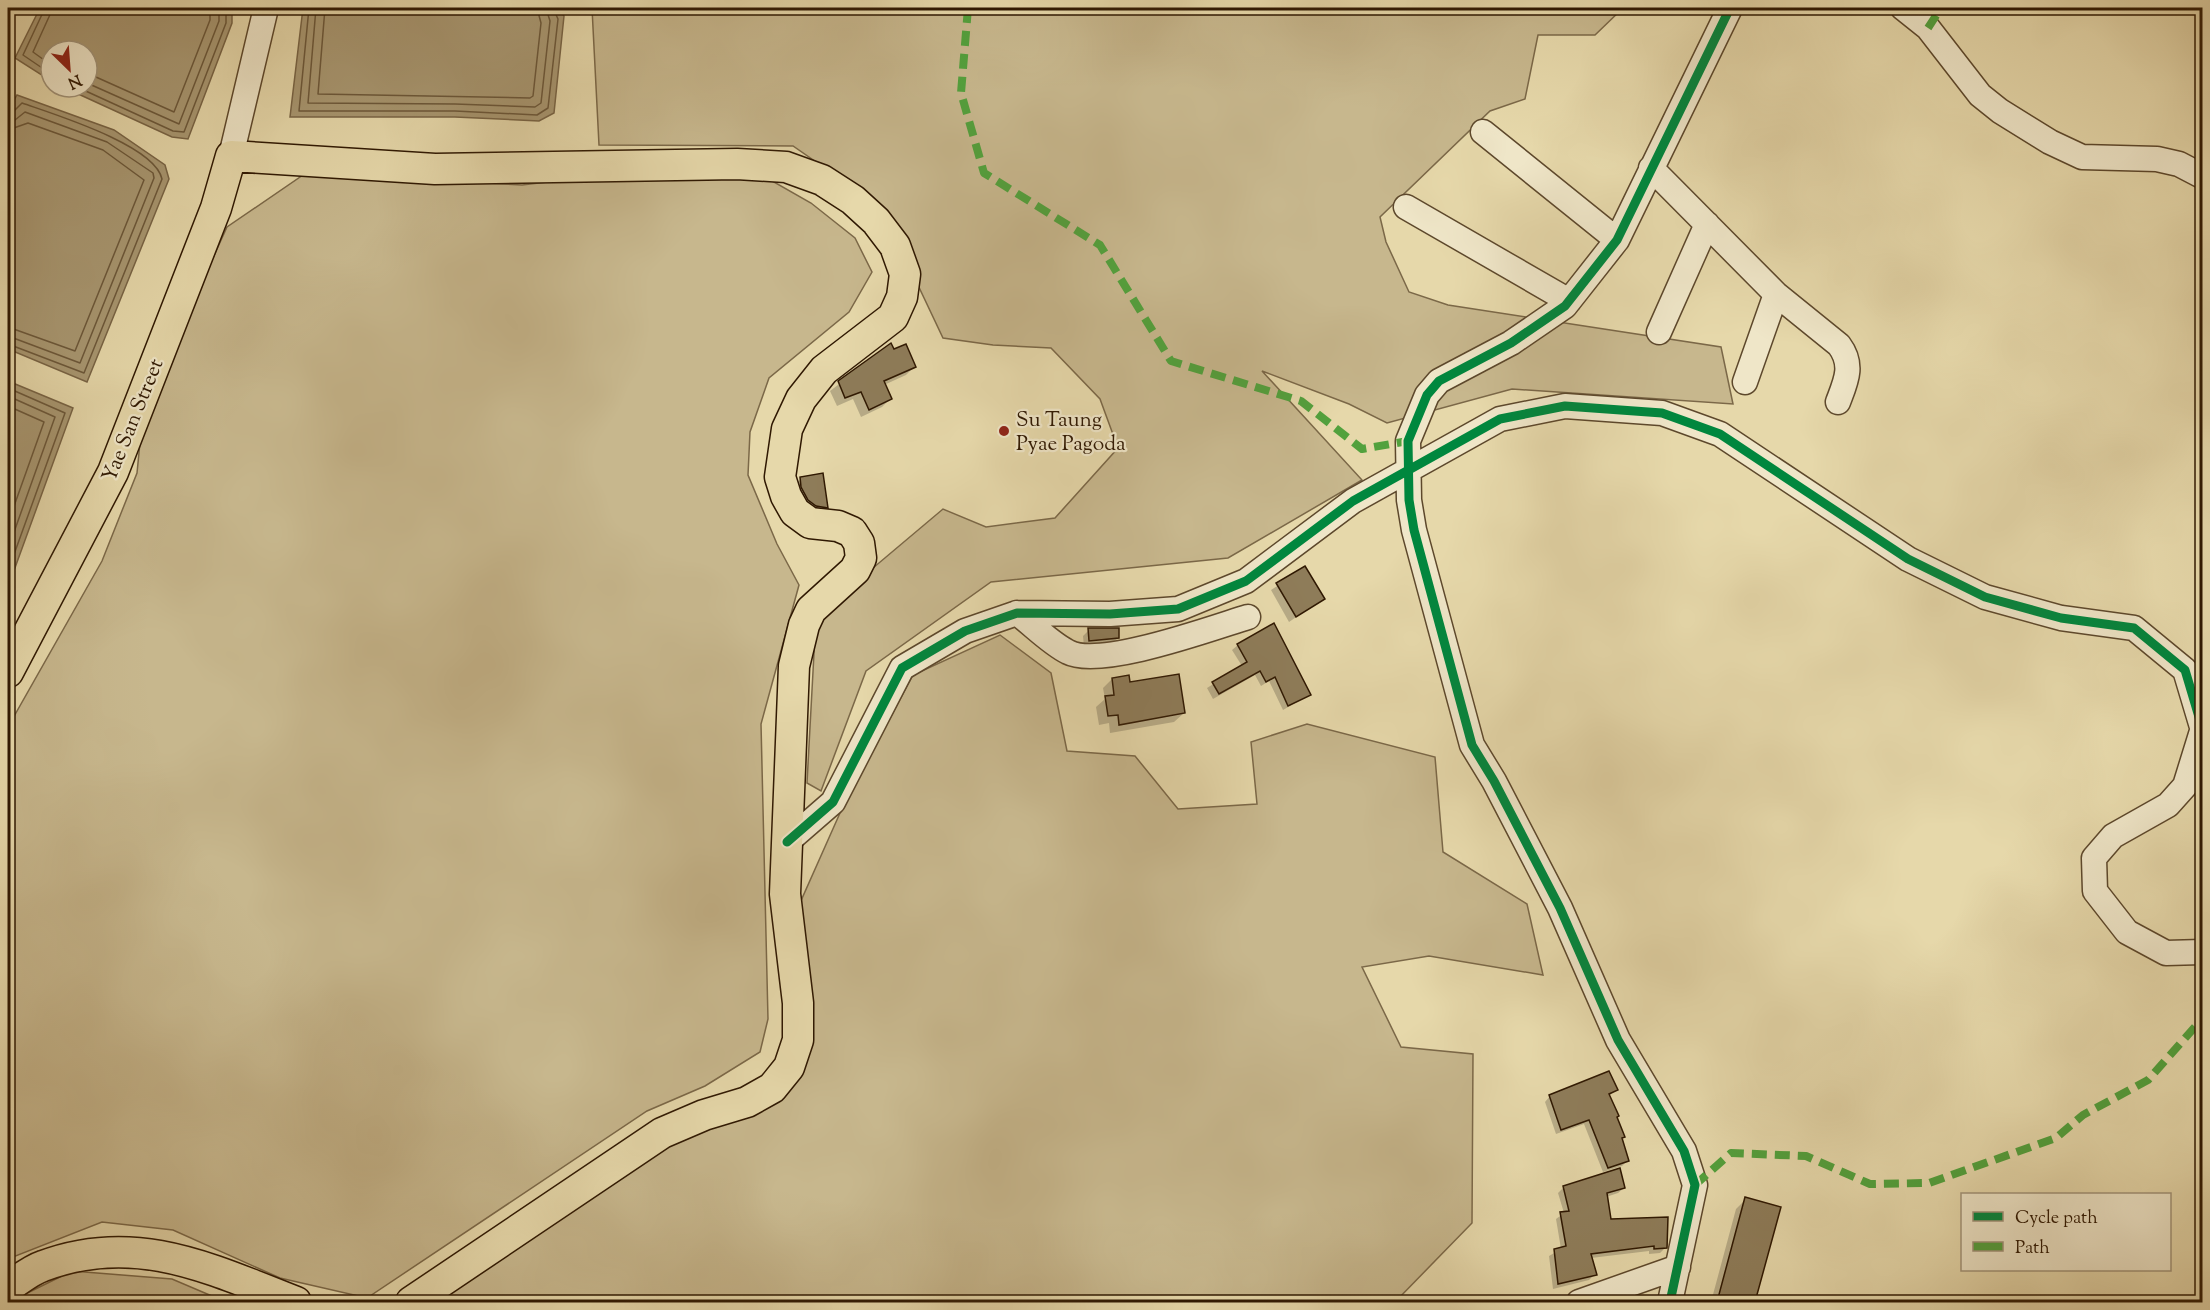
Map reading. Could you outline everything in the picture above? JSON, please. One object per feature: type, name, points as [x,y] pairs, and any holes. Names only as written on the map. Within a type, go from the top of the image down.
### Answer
[{"type":"main road","name":"Yae San Street","points":[[8,672],[113,472],[216,208],[231,156]]},
{"type":"main road","points":[[231,156],[435,169],[736,164],[786,167],[822,180],[853,200],[876,221],[895,246],[905,274],[902,297],[893,316],[824,370],[801,399],[787,429],[780,477],[786,496],[795,512],[810,523],[838,526],[852,532],[859,543],[861,558],[855,570],[811,610],[804,625],[794,666],[785,894],[798,1003],[798,1040],[789,1067],[772,1088],[747,1102],[705,1115],[662,1133],[411,1302]]},
{"type":"main road","points":[[8,1287],[42,1266],[102,1252],[153,1254],[194,1262],[296,1302]]},
{"type":"street","points":[[231,156],[266,8]]},
{"type":"street","points":[[1670,1302],[1695,1185],[1684,1151],[1618,1040],[1560,908],[1494,781],[1472,745],[1414,530],[1410,500],[1411,468],[1408,441],[1427,395],[1439,381],[1511,343],[1569,301],[1617,240],[1730,8]]},
{"type":"street","points":[[1903,8],[1928,28],[1980,95],[2000,111],[2050,142],[2082,157],[2157,159],[2179,164],[2202,176]]},
{"type":"street","points":[[1483,132],[1617,240]]},
{"type":"street","points":[[1651,168],[1776,294],[1839,345],[1846,355],[1849,372],[1838,402]]},
{"type":"street","points":[[1406,207],[1569,301]]},
{"type":"street","points":[[1659,332],[1707,224]]},
{"type":"street","points":[[1744,382],[1776,294]]},
{"type":"street","points":[[787,842],[833,802],[902,668],[964,631],[1017,612],[1110,614],[1178,609],[1246,581],[1353,501],[1500,418],[1565,406],[1662,413],[1720,434],[1908,559],[1985,597],[2061,618],[2134,628],[2185,670],[2202,729],[2185,786],[2168,805],[2113,836],[2094,858],[2095,891],[2127,932],[2166,953],[2202,952]]},
{"type":"street","points":[[1017,612],[1068,652],[1087,658],[1164,643],[1248,617]]},
{"type":"street","points":[[1579,1302],[1678,1267]]},
{"type":"shaded area","points":[[592,8],[1623,8],[1595,35],[1538,35],[1525,99],[1490,111],[1380,217],[1386,242],[1409,292],[1448,305],[1721,347],[1733,404],[1512,389],[1387,423],[1349,404],[1262,371],[1362,480],[1228,558],[991,582],[866,671],[821,791],[807,783],[816,616],[943,509],[986,527],[1055,518],[1118,448],[1100,399],[1051,348],[993,345],[943,338],[881,207],[793,146],[599,145]]},
{"type":"shaded area","points":[[641,171],[767,178],[811,203],[855,238],[872,272],[849,312],[769,378],[750,432],[748,475],[777,544],[799,585],[761,724],[768,1019],[760,1052],[705,1086],[647,1111],[367,1298],[280,1278],[173,1230],[102,1222],[8,1259],[8,727],[102,561],[137,473],[143,412],[227,227],[306,173],[522,185]]},
{"type":"shaded area","points":[[1000,635],[1051,673],[1067,751],[1135,756],[1178,809],[1257,804],[1251,742],[1307,724],[1435,757],[1443,852],[1527,904],[1543,975],[1429,956],[1362,967],[1401,1047],[1473,1054],[1472,1223],[1395,1302],[420,1302],[807,1058],[800,903],[844,804],[913,675]]},
{"type":"shaded area","points":[[72,1271],[172,1279],[226,1302],[9,1302]]},
{"type":"water","points":[[40,8],[232,8],[232,23],[188,139],[172,137],[89,99],[99,99],[99,39],[39,39],[39,73],[15,58]]},
{"type":"water","points":[[303,8],[558,8],[564,16],[554,113],[539,121],[455,117],[290,117]]},
{"type":"water","points":[[17,95],[114,130],[165,165],[169,179],[87,382],[8,349],[8,111]]},
{"type":"water","points":[[8,381],[73,408],[8,587]]},
{"type":"building","points":[[891,343],[894,349],[906,344],[916,367],[884,381],[892,399],[869,410],[861,392],[845,398],[838,381]]},
{"type":"building","points":[[823,473],[828,508],[816,506],[808,500],[801,487],[800,477]]},
{"type":"building","points":[[1305,566],[1325,599],[1296,617],[1276,583]]},
{"type":"building","points":[[1274,623],[1311,695],[1288,706],[1275,677],[1266,682],[1260,671],[1219,694],[1212,682],[1247,662],[1237,644]]},
{"type":"building","points":[[1088,628],[1119,628],[1119,638],[1089,641]]},
{"type":"building","points":[[1179,674],[1185,713],[1119,725],[1118,715],[1108,716],[1105,696],[1114,695],[1112,678],[1129,675],[1130,682]]},
{"type":"building","points":[[1609,1071],[1618,1090],[1609,1094],[1619,1116],[1617,1117],[1625,1137],[1622,1138],[1629,1161],[1608,1168],[1589,1120],[1561,1130],[1549,1095]]},
{"type":"building","points":[[1620,1168],[1625,1188],[1607,1193],[1611,1219],[1668,1217],[1667,1248],[1654,1249],[1654,1246],[1591,1254],[1597,1275],[1558,1284],[1554,1249],[1566,1246],[1560,1212],[1569,1211],[1563,1186]]},
{"type":"building","points":[[1745,1197],[1781,1207],[1755,1302],[1717,1302]]},
{"type":"marked path","points":[[968,8],[961,93],[984,173],[1100,245],[1171,361],[1301,401],[1362,449],[1408,441]]},
{"type":"marked path","points":[[1928,28],[1941,8]]},
{"type":"marked path","points":[[1695,1185],[1731,1153],[1806,1156],[1870,1184],[1929,1183],[2056,1138],[2083,1115],[2148,1080],[2202,1019]]},
{"type":"cycle path","points":[[1670,1302],[1695,1185],[1684,1151],[1618,1040],[1560,908],[1494,781],[1472,745],[1414,530],[1409,500],[1408,441],[1427,395],[1439,381],[1511,343],[1565,306],[1617,240],[1730,8]]},
{"type":"cycle path","points":[[787,842],[833,802],[902,668],[965,631],[1017,613],[1110,614],[1178,609],[1246,581],[1353,501],[1500,419],[1565,406],[1662,413],[1720,434],[1908,559],[1985,597],[2061,618],[2134,628],[2185,670],[2202,727]]},
{"type":"place","name":"Su Taung Pyae Pagoda","points":[[1004,431]]}]
